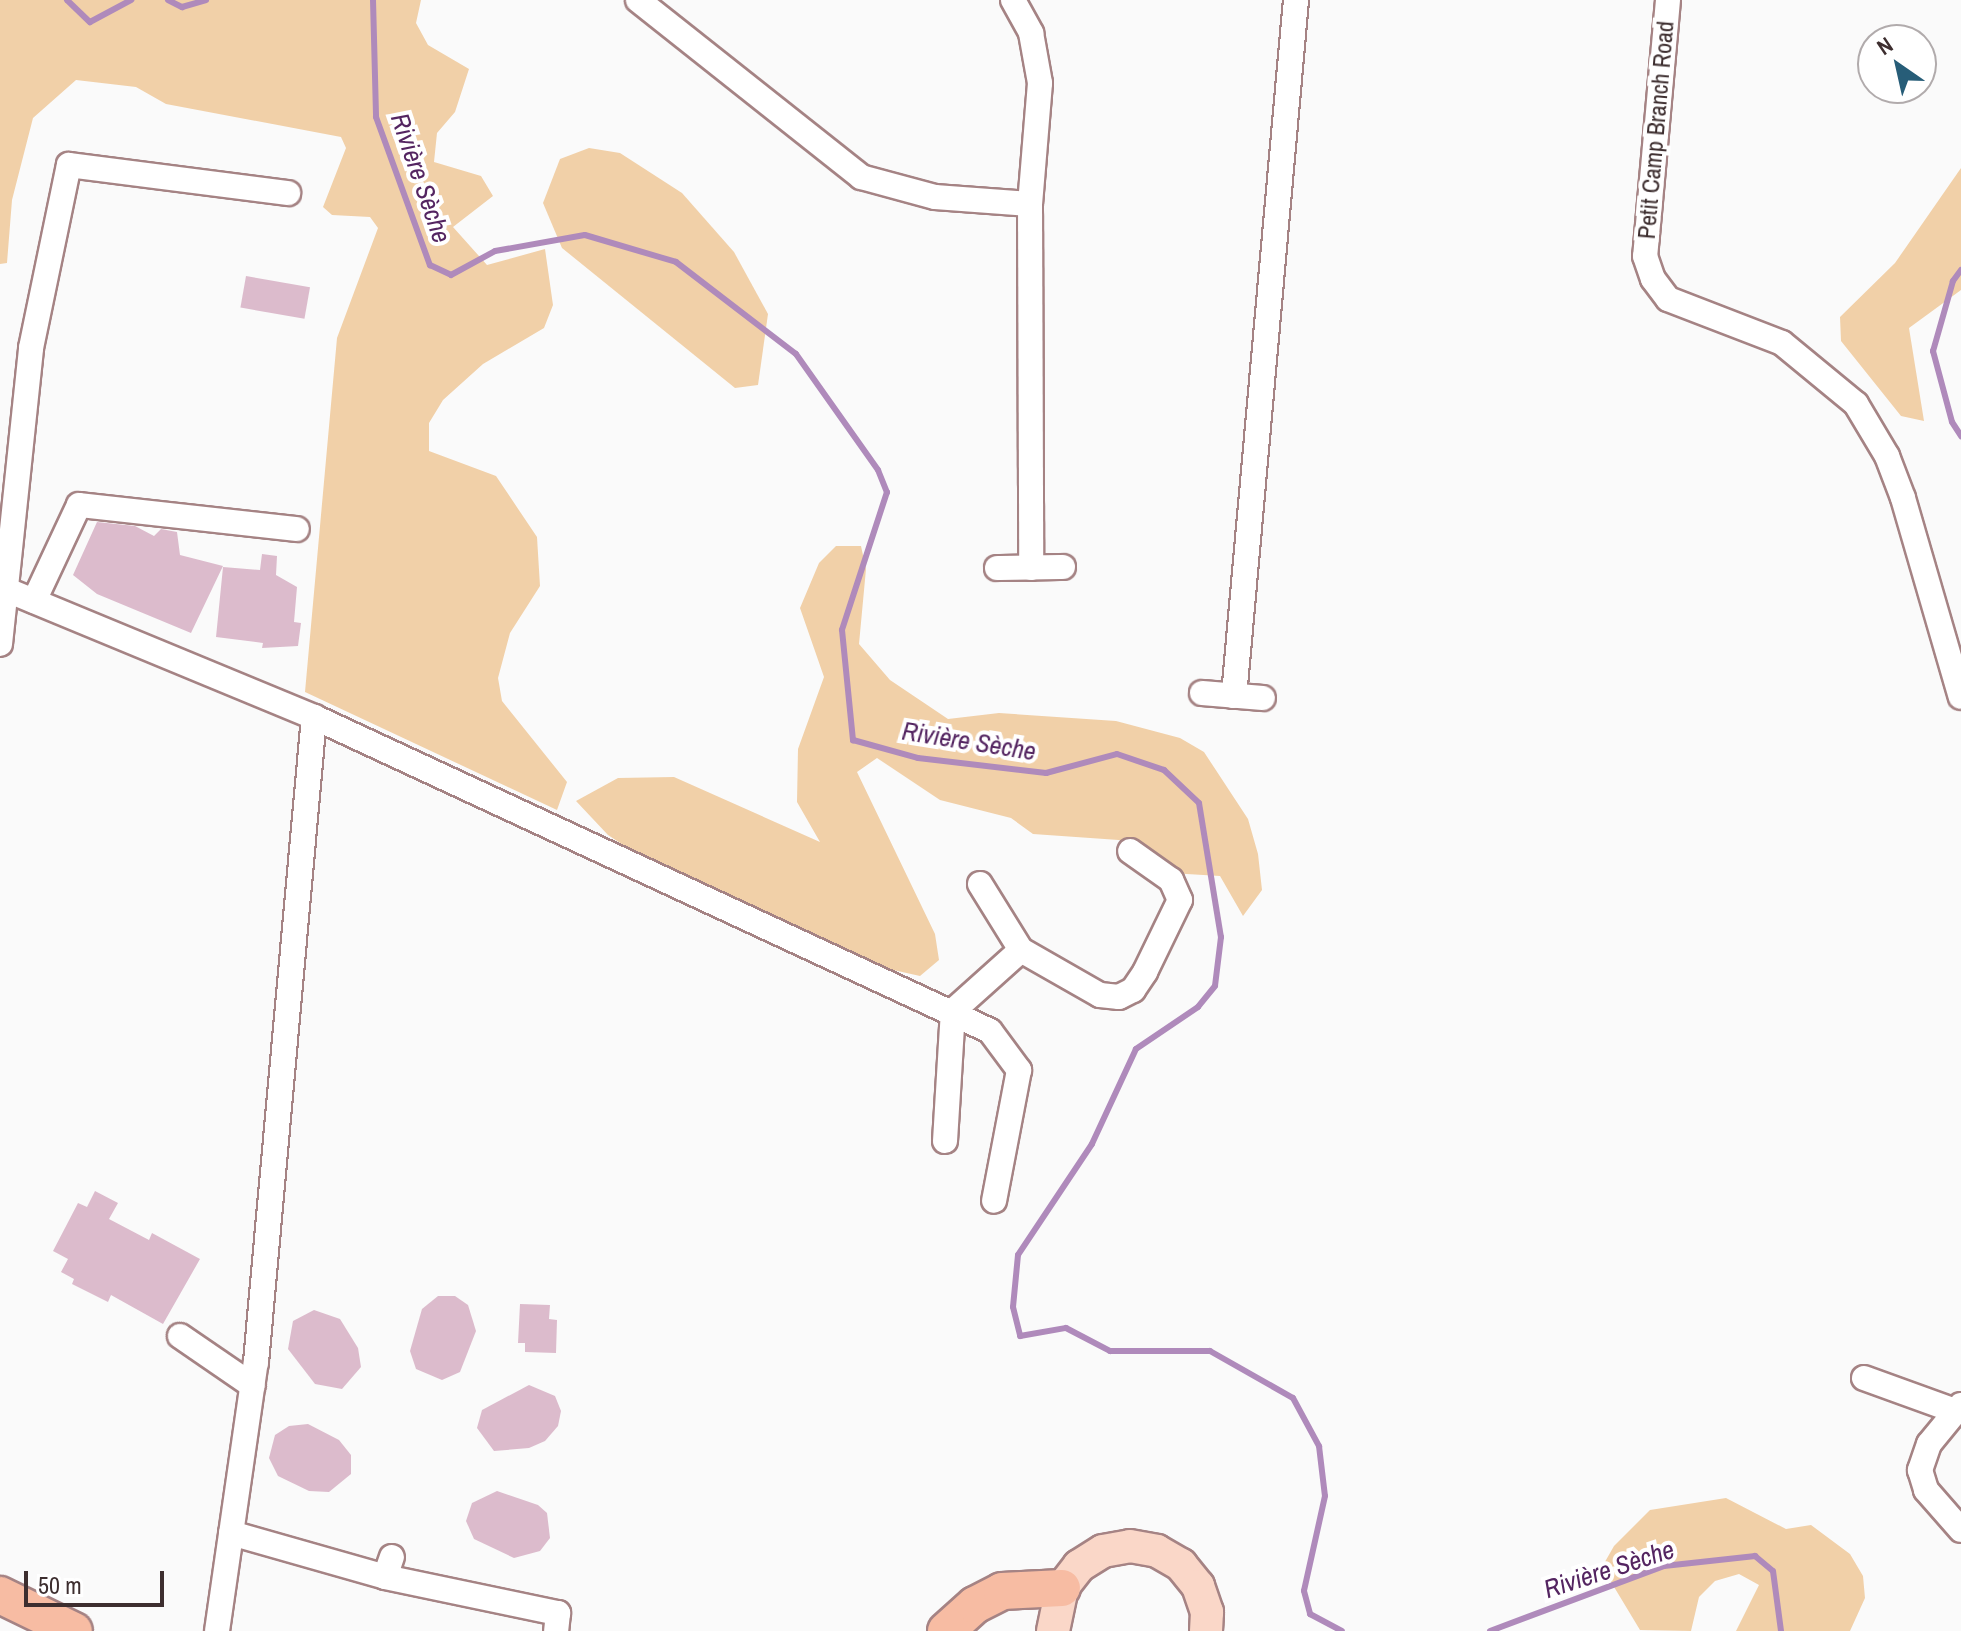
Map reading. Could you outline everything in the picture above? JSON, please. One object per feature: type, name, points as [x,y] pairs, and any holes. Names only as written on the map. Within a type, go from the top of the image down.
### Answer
[{"type":"highway","points":[[946,1631],[975,1605],[1002,1591],[1062,1588]]},
{"type":"highway","points":[[0,1595],[74,1631]]},
{"type":"main road","points":[[1053,1631],[1062,1588],[1079,1566],[1103,1551],[1130,1546],[1157,1551],[1181,1565],[1198,1586],[1206,1631]]},
{"type":"street","points":[[638,0],[861,177],[909,193],[1030,204]]},
{"type":"street","points":[[1013,0],[1026,21],[1039,64],[1030,204],[1031,568]]},
{"type":"street","points":[[1234,696],[1296,0]]},
{"type":"street","name":"Petit Camp Branch Road","points":[[1668,0],[1645,256],[1653,279],[1668,299],[1782,343],[1856,404],[1887,456],[1903,498],[1961,697]]},
{"type":"street","points":[[0,644],[3,589],[31,348],[69,165],[288,193]]},
{"type":"street","points":[[34,601],[79,505],[297,529]]},
{"type":"street","points":[[997,568],[1063,567]]},
{"type":"street","points":[[3,589],[314,717],[953,1011],[1003,1043],[1019,1070],[994,1201]]},
{"type":"street","points":[[1202,693],[1263,698]]},
{"type":"street","points":[[217,1631],[253,1386],[314,717]]},
{"type":"street","points":[[980,884],[1021,950],[1100,995],[1119,997],[1133,990],[1171,927],[1180,900],[1171,880],[1130,851]]},
{"type":"street","points":[[945,1141],[953,1011],[1021,950]]},
{"type":"street","points":[[180,1336],[253,1386]]},
{"type":"street","points":[[1864,1378],[1958,1408],[1929,1444],[1920,1470],[1926,1490],[1961,1530]]},
{"type":"street","points":[[231,1533],[388,1567],[558,1613],[556,1631]]},
{"type":"shaded area","points":[[0,0],[421,0],[416,23],[428,45],[469,69],[455,112],[437,133],[434,162],[481,176],[493,196],[453,227],[487,265],[545,249],[553,305],[544,328],[483,364],[443,400],[429,423],[429,451],[496,476],[537,537],[540,586],[510,633],[498,678],[502,701],[567,782],[557,810],[305,692],[337,338],[378,228],[370,217],[332,215],[323,207],[346,148],[341,137],[166,104],[136,87],[76,80],[33,118],[12,200],[7,263],[0,264]]},
{"type":"shaded area","points":[[589,148],[620,153],[682,193],[734,252],[768,314],[758,385],[735,388],[562,248],[543,203],[560,159]]},
{"type":"shaded area","points":[[1961,168],[1961,290],[1909,328],[1924,421],[1901,416],[1841,341],[1840,317],[1895,263]]},
{"type":"shaded area","points":[[836,546],[861,546],[866,569],[859,644],[890,680],[948,719],[999,713],[1116,721],[1180,738],[1204,752],[1248,819],[1258,854],[1262,890],[1243,916],[1220,876],[1170,873],[1133,841],[1033,834],[1011,818],[940,800],[877,758],[857,772],[935,934],[939,960],[920,976],[871,965],[669,875],[608,835],[576,801],[618,778],[674,777],[820,842],[797,802],[798,749],[824,677],[800,608],[819,563]]},
{"type":"shaded area","points":[[1726,1498],[1786,1529],[1811,1525],[1850,1554],[1863,1576],[1865,1598],[1850,1631],[1736,1631],[1759,1585],[1739,1574],[1715,1581],[1699,1597],[1691,1631],[1640,1630],[1602,1567],[1614,1546],[1650,1510]]},
{"type":"building","points":[[246,276],[310,287],[304,319],[240,308]]},
{"type":"building","points":[[97,522],[135,526],[154,536],[161,529],[177,532],[180,555],[223,566],[191,633],[97,594],[73,575]]},
{"type":"building","points":[[262,554],[277,556],[276,575],[297,587],[294,622],[301,623],[298,646],[262,648],[263,643],[216,637],[223,567],[260,570]]},
{"type":"building","points":[[95,1191],[118,1203],[109,1219],[149,1240],[152,1233],[200,1259],[163,1324],[111,1295],[108,1302],[72,1284],[74,1279],[61,1272],[68,1259],[53,1251],[78,1203],[87,1207]]},
{"type":"building","points":[[438,1296],[455,1296],[468,1305],[476,1331],[460,1372],[442,1380],[416,1369],[410,1351],[422,1309]]},
{"type":"building","points":[[520,1304],[550,1305],[549,1319],[557,1320],[556,1353],[525,1352],[525,1343],[518,1343]]},
{"type":"building","points":[[314,1310],[340,1319],[358,1348],[361,1367],[342,1389],[315,1384],[288,1349],[293,1321]]},
{"type":"building","points":[[529,1385],[555,1396],[561,1411],[558,1426],[545,1441],[529,1448],[494,1451],[477,1428],[482,1410]]},
{"type":"building","points":[[308,1424],[339,1440],[351,1455],[351,1474],[329,1492],[309,1491],[278,1476],[269,1458],[275,1435],[289,1426]]},
{"type":"building","points":[[497,1491],[538,1505],[547,1513],[550,1538],[540,1551],[514,1558],[474,1539],[466,1521],[472,1503]]},
{"type":"waterway","name":"Rivière Sèche","points":[[67,0],[90,22],[131,0]]},
{"type":"waterway","name":"Rivière Sèche","points":[[168,0],[182,7],[206,0]]},
{"type":"waterway","name":"Rivière Sèche","points":[[373,0],[376,117],[430,265],[451,275],[495,251],[585,235],[676,262],[796,354],[878,470],[887,492],[842,630],[853,740],[918,758],[1046,773],[1117,754],[1164,770],[1199,803],[1221,937],[1215,986],[1198,1007],[1136,1049],[1092,1144],[1018,1255],[1013,1307],[1020,1336],[1066,1328],[1110,1351],[1210,1351],[1293,1398],[1319,1446],[1325,1496],[1304,1591],[1310,1614],[1342,1631]]},
{"type":"waterway","points":[[1961,270],[1953,281],[1933,351],[1952,422],[1961,436]]},
{"type":"waterway","name":"Rivière Sèche","points":[[1490,1631],[1664,1566],[1755,1556],[1773,1571],[1781,1631]]}]
